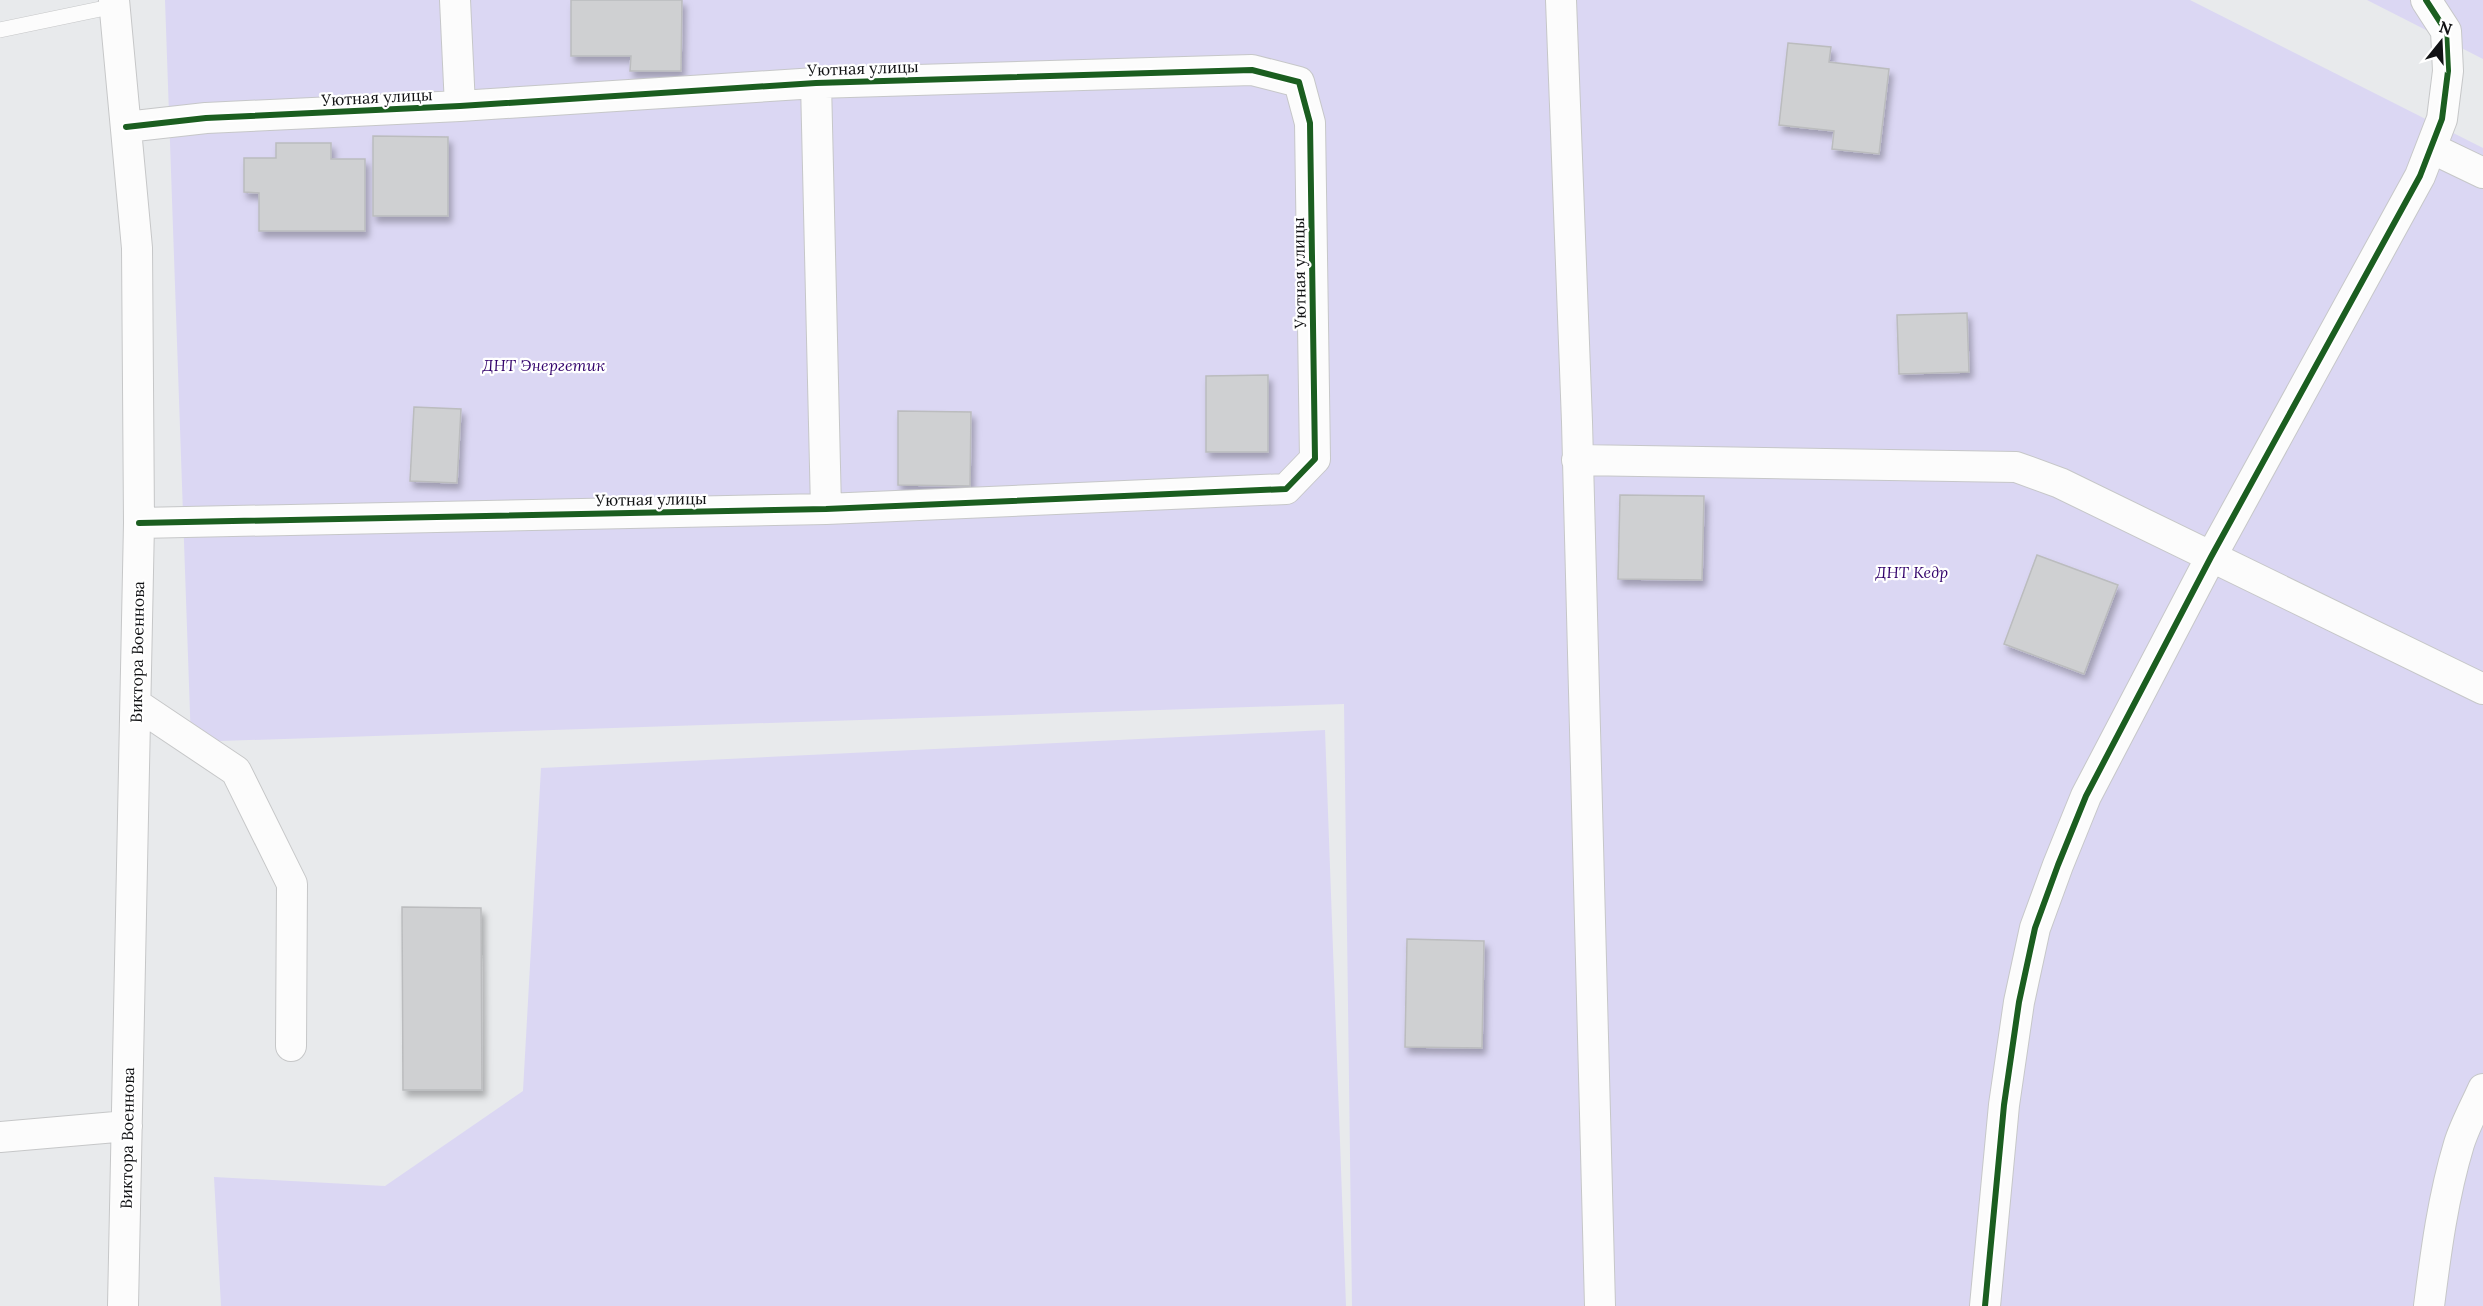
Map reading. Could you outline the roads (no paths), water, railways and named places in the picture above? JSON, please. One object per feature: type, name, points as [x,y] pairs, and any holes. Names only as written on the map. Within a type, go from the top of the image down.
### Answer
[{"type":"street","points":[[455,0],[460,106]]},
{"type":"street","points":[[1561,0],[1600,1306]]},
{"type":"street","points":[[1985,1306],[2004,1105],[2019,1002],[2035,928],[2086,796],[2211,557],[2420,176],[2442,120],[2448,71],[2446,31],[2426,0]]},
{"type":"street","name":"Виктора Военнова","points":[[114,3],[138,248],[140,523],[123,1306]]},
{"type":"street","name":"Уютная улицы","points":[[126,127],[206,118],[460,106],[816,83],[1252,70],[1299,82],[1310,123],[1316,459],[1286,489],[826,509],[140,523]]},
{"type":"street","name":"Уютная улицы","points":[[816,83],[826,509]]},
{"type":"street","points":[[2431,148],[2483,173]]},
{"type":"street","points":[[1576,460],[2016,467],[2060,483],[2483,689]]},
{"type":"street","points":[[136,704],[237,771],[292,884],[291,1046]]},
{"type":"street","points":[[2429,1306],[2438,1230],[2448,1182],[2460,1141],[2483,1089]]},
{"type":"street","points":[[0,1137],[127,1126]]},
{"type":"lane","points":[[0,30],[114,3]]},
{"type":"park label","name":"ДНТ Энергетик","points":[[544,365]]},
{"type":"park label","name":"ДНТ Кедр","points":[[1912,572]]}]
